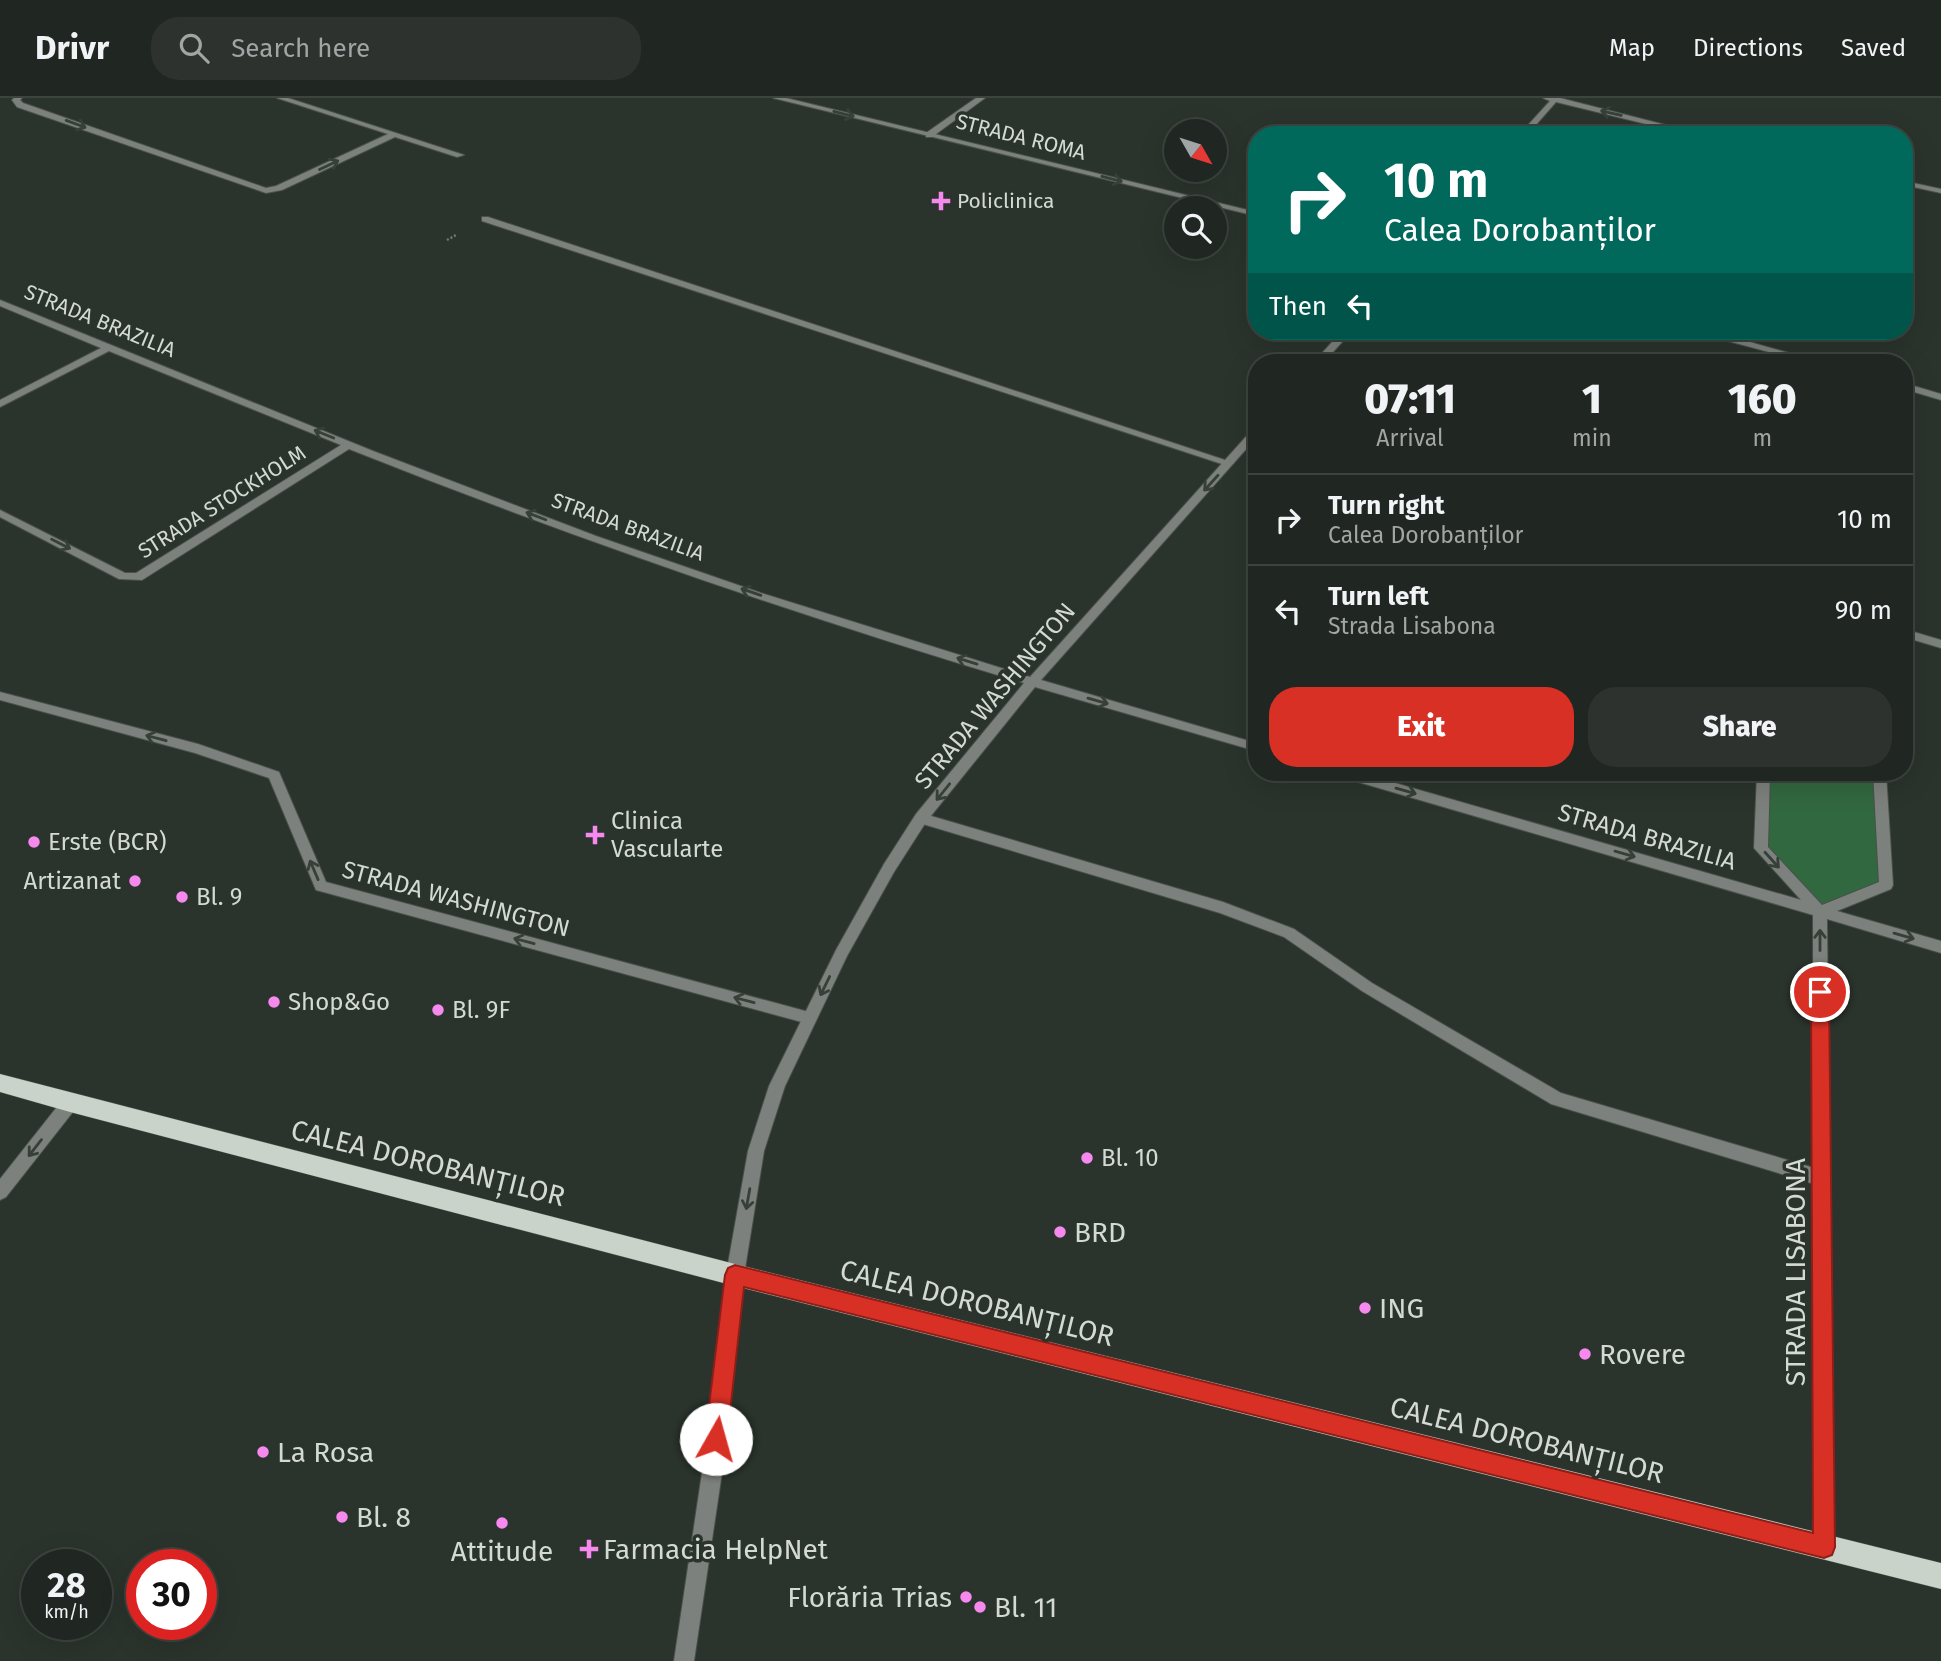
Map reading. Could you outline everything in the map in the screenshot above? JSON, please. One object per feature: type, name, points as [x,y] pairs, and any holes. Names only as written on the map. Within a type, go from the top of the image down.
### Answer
[{"type":"main road","name":"CALEA DOROBANȚILOR","points":[[0,1083],[70,1104],[735,1275],[1941,1576]]},
{"type":"street","points":[[18,98],[16,100],[20,104],[266,191],[279,188],[395,134]]},
{"type":"street","points":[[281,98],[460,155]]},
{"type":"street","name":"STRADA ROMA","points":[[777,98],[1248,212]]},
{"type":"street","points":[[929,135],[981,98]]},
{"type":"street","points":[[1530,126],[1552,99],[1664,126]]},
{"type":"street","points":[[1913,185],[1941,191]]},
{"type":"street","points":[[485,219],[1229,463]]},
{"type":"street","name":"STRADA BRAZILIA","points":[[0,303],[592,538],[775,601],[1032,682],[1248,745]]},
{"type":"street","points":[[1326,354],[1340,340]]},
{"type":"street","points":[[1735,340],[1787,354]]},
{"type":"street","points":[[0,404],[109,348]]},
{"type":"street","points":[[1913,389],[1941,397]]},
{"type":"street","name":"STRADA WASHINGTON","points":[[684,1661],[713,1466],[735,1275],[757,1151],[778,1086],[859,922],[921,818],[1032,682],[1248,441]]},
{"type":"street","name":"STRADA STOCKHOLM","points":[[0,513],[123,576],[138,577],[350,444]]},
{"type":"street","points":[[1913,636],[1941,644]]},
{"type":"street","name":"STRADA WASHINGTON","points":[[0,696],[198,749],[274,775],[321,886],[810,1018]]},
{"type":"street","name":"STRADA BRAZILIA","points":[[1371,781],[1941,947]]},
{"type":"street","points":[[1764,781],[1761,848],[1820,912],[1886,885],[1880,781]]},
{"type":"street","points":[[921,818],[1223,908],[1289,933],[1367,987],[1557,1099],[1821,1178]]},
{"type":"street","name":"STRADA LISABONA","points":[[1820,912],[1824,1547]]},
{"type":"street","points":[[0,1192],[70,1104]]},
{"type":"green space","points":[[1762,781],[1880,781],[1886,885],[1820,912],[1761,848]]},
{"type":"place","name":"Policlinica","points":[[941,201]]},
{"type":"place","name":"Clinica Vascularte","points":[[595,835]]},
{"type":"place","name":"Erste (BCR)","points":[[34,842]]},
{"type":"place","name":"Artizanat","points":[[135,881]]},
{"type":"place","name":"Bl. 9","points":[[182,897]]},
{"type":"place","name":"Shop&Go","points":[[274,1002]]},
{"type":"place","name":"Bl. 9F","points":[[438,1010]]},
{"type":"place","name":"Bl. 10","points":[[1087,1158]]},
{"type":"place","name":"BRD","points":[[1060,1232]]},
{"type":"place","name":"ING","points":[[1365,1308]]},
{"type":"place","name":"Rovere","points":[[1585,1354]]},
{"type":"place","name":"La Rosa","points":[[263,1452]]},
{"type":"place","name":"Bl. 8","points":[[342,1517]]},
{"type":"place","name":"Attitude","points":[[502,1523]]},
{"type":"place","name":"Farmacia HelpNet","points":[[589,1549]]},
{"type":"place","name":"Florăria Trias","points":[[966,1597]]},
{"type":"place","name":"Bl. 11","points":[[980,1607]]},
{"type":"route","points":[[716,1439],[735,1275],[1824,1547],[1820,992]]}]
